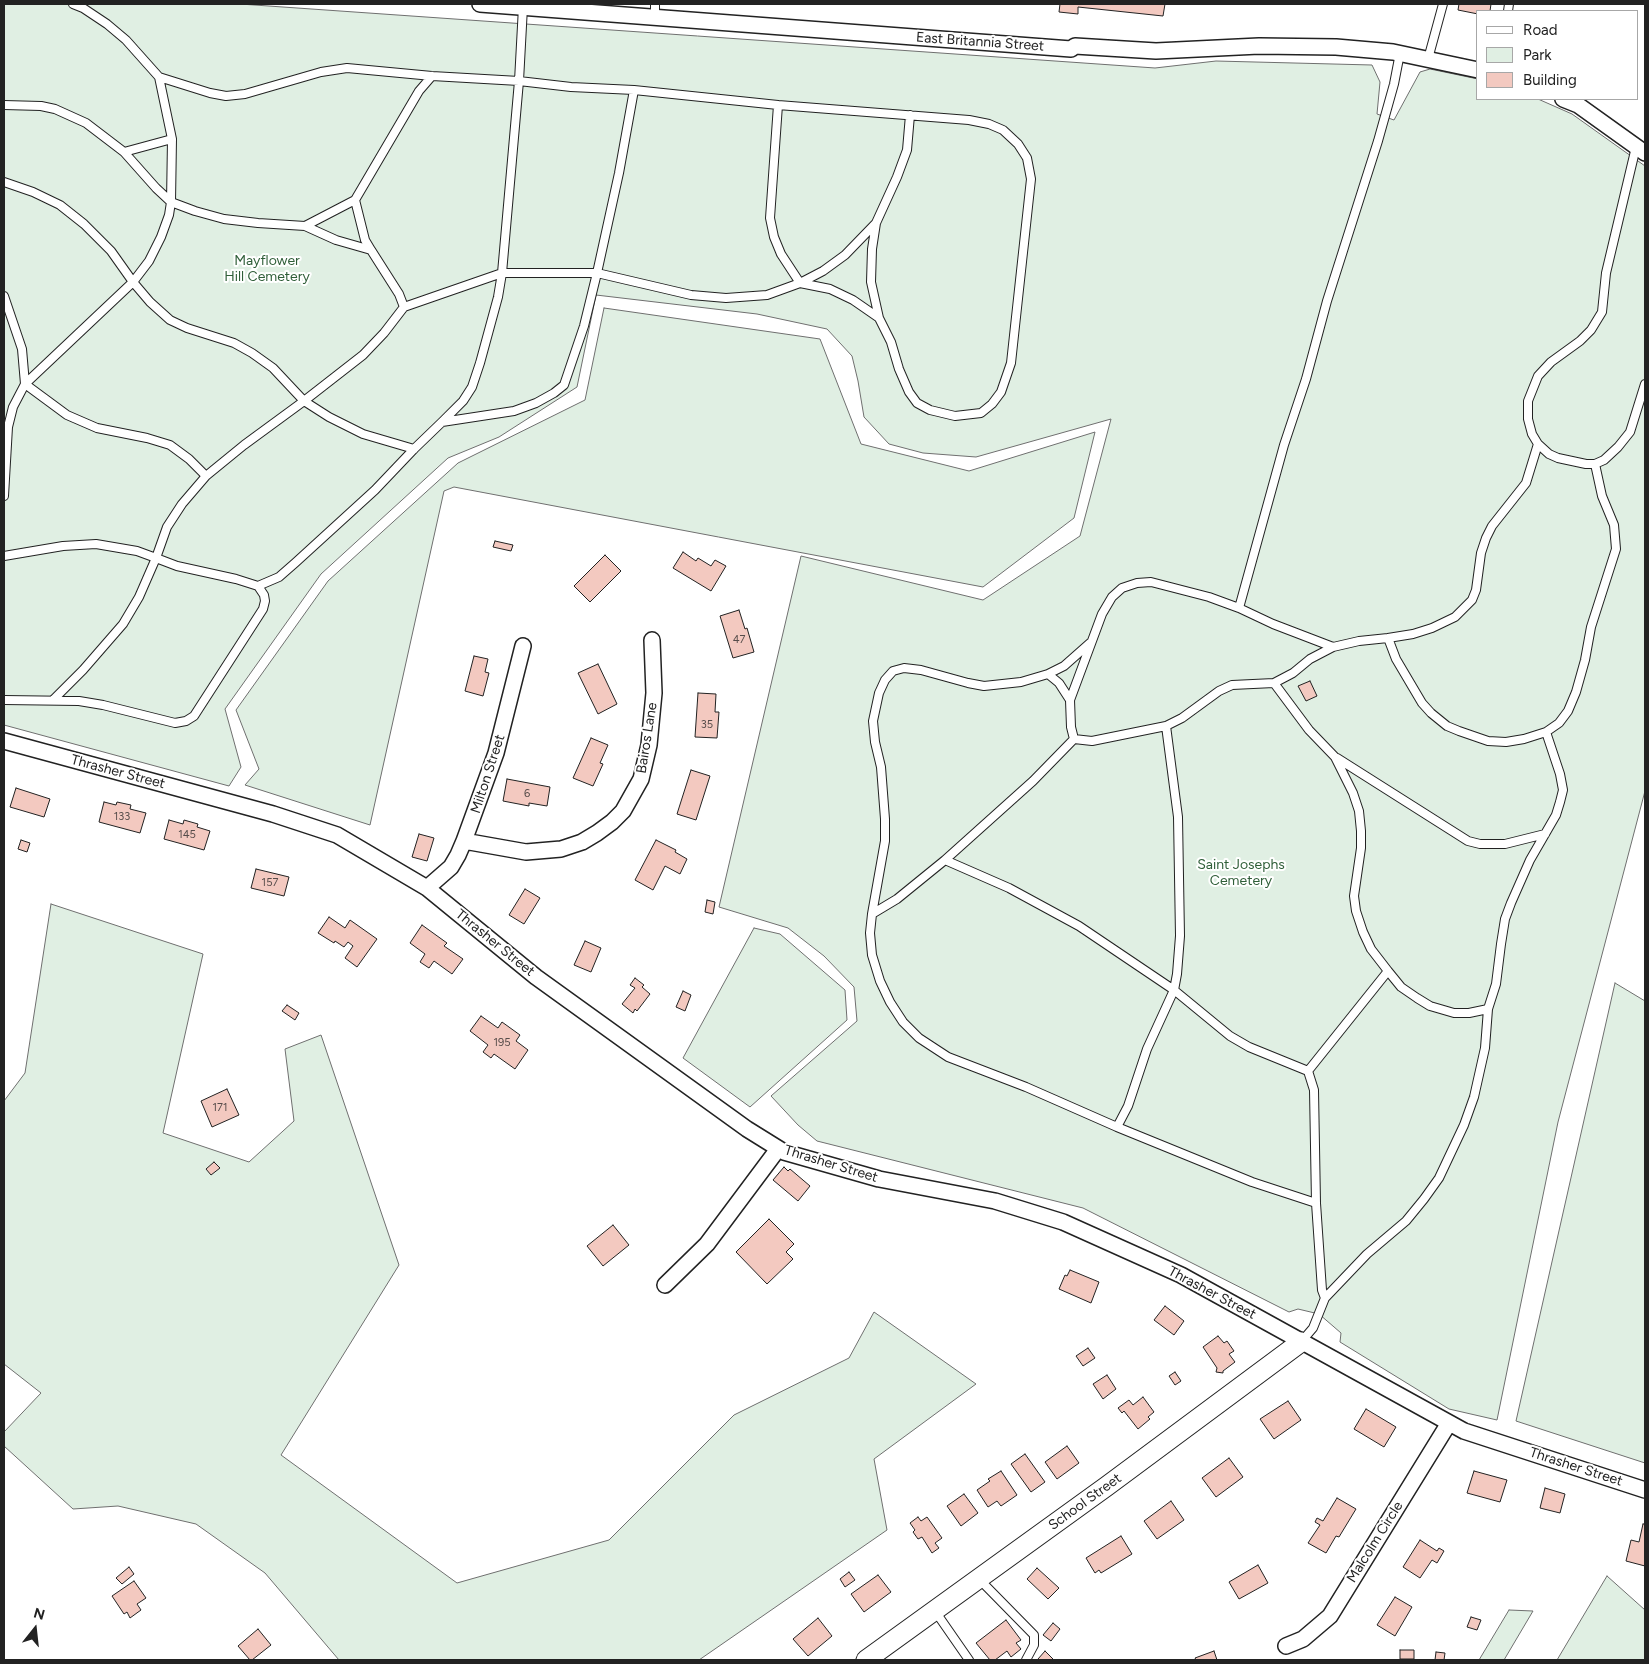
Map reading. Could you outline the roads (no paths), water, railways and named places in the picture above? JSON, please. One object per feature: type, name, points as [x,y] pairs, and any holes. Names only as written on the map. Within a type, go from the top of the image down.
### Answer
[{"type":"street","name":"East Britannia Street","points":[[480,4],[655,11],[1071,49],[1075,46],[1156,51],[1300,46],[1364,49],[1428,59],[1476,70]]},
{"type":"street","points":[[1566,100],[1578,105],[1641,150]]},
{"type":"street","name":"Bairos Lane","points":[[464,841],[526,852],[561,848],[582,842],[612,822],[623,810],[641,779],[649,745],[654,693],[652,640]]},
{"type":"street","name":"Milton Street","points":[[427,888],[451,867],[464,841],[496,753],[523,646]]},
{"type":"street","name":"Thrasher Street","points":[[4,741],[316,827],[352,843],[427,888],[536,977],[747,1129],[778,1149],[879,1179],[995,1202],[1062,1222],[1182,1275],[1448,1423],[1472,1434],[1645,1490]]},
{"type":"street","points":[[665,1285],[707,1244],[778,1149]]},
{"type":"street","name":"School Street","points":[[866,1660],[1302,1342]]},
{"type":"street","name":"Malcolm Circle","points":[[1286,1646],[1303,1639],[1330,1616],[1448,1423]]},
{"type":"lane","points":[[4,496],[8,427],[13,407],[25,384],[133,282],[149,261],[161,238],[169,215],[171,202],[172,139],[158,77],[126,40],[107,24],[83,8],[73,4]]},
{"type":"lane","points":[[1428,59],[1443,4]]},
{"type":"lane","points":[[258,586],[278,577],[375,490],[463,401],[472,387],[494,313],[502,273],[519,80],[523,7]]},
{"type":"lane","points":[[1239,608],[1284,445],[1306,380],[1330,292],[1378,141],[1394,84],[1400,54]]},
{"type":"lane","points":[[158,77],[226,96],[244,94],[321,72],[347,68],[432,76],[519,80],[571,87],[634,90],[778,105],[910,115],[969,120],[989,124],[1003,130],[1018,144],[1027,158],[1031,179],[1011,363],[1000,392],[992,404],[981,413],[966,416],[942,414],[917,403],[909,392],[899,370],[891,342],[879,318],[871,282],[872,249],[876,223],[907,150],[910,115]]},
{"type":"lane","points":[[305,226],[354,200],[419,91],[432,76]]},
{"type":"lane","points":[[442,422],[514,411],[536,403],[564,385],[584,326],[597,273],[619,173],[634,90]]},
{"type":"lane","points":[[4,105],[41,106],[55,109],[86,123],[124,152],[171,202],[224,219],[305,226],[336,240],[371,250]]},
{"type":"lane","points":[[778,105],[770,218],[774,237],[781,254],[800,283],[830,289],[853,300],[879,318]]},
{"type":"lane","points":[[124,152],[172,139]]},
{"type":"lane","points":[[1641,150],[1606,273],[1600,318],[1580,342],[1551,362],[1538,376],[1532,388],[1527,409],[1532,434],[1538,444],[1549,454],[1577,464],[1596,464],[1612,454],[1630,432],[1645,384]]},
{"type":"lane","points":[[4,182],[33,192],[60,205],[72,214],[111,251],[150,302],[170,320],[187,328],[234,343],[252,352],[273,368],[304,401],[329,417],[363,434],[414,449]]},
{"type":"lane","points":[[354,200],[365,240],[400,294],[404,307]]},
{"type":"lane","points":[[53,700],[83,670],[123,624],[139,597],[167,527],[182,504],[206,476],[363,355],[384,333],[404,307],[502,273],[597,273],[691,294],[726,298],[767,295],[800,283],[824,271],[845,255],[876,223]]},
{"type":"lane","points":[[4,296],[22,349],[25,384],[67,415],[97,428],[170,445],[206,476]]},
{"type":"lane","points":[[1074,739],[1092,741],[1166,726],[1182,718],[1219,691],[1232,685],[1274,683],[1293,673],[1310,659],[1333,647],[1359,641],[1413,634],[1432,628],[1454,617],[1466,608],[1472,600],[1476,590],[1481,553],[1486,538],[1492,526],[1526,483],[1538,444]]},
{"type":"lane","points":[[1388,638],[1396,659],[1422,703],[1447,726],[1488,741],[1515,740],[1546,732],[1559,723],[1568,711],[1576,692],[1585,660],[1591,627],[1616,549],[1614,525],[1602,496],[1596,464]]},
{"type":"lane","points":[[4,556],[63,546],[96,544],[137,551],[177,566],[236,579],[258,586],[264,595],[265,601],[263,609],[194,716],[186,721],[175,723],[79,701],[4,700]]},
{"type":"lane","points":[[1074,739],[1071,727],[1070,700],[1102,614],[1112,597],[1122,588],[1138,583],[1151,582],[1210,596],[1273,624],[1333,647]]},
{"type":"lane","points":[[1091,643],[1064,666],[1048,674],[1021,682],[984,686],[904,668],[893,672],[885,680],[879,693],[873,721],[875,742],[881,767],[885,819],[885,841],[870,933],[872,955],[880,981],[890,1002],[903,1022],[937,1052],[960,1063],[1026,1087],[1170,1150],[1252,1182],[1316,1203]]},
{"type":"lane","points":[[1048,674],[1059,683],[1070,700]]},
{"type":"lane","points":[[1274,683],[1309,730],[1335,757],[1468,841],[1480,844],[1506,844],[1545,834]]},
{"type":"lane","points":[[1116,1127],[1128,1106],[1147,1049],[1174,990],[1177,974],[1180,936],[1178,818],[1166,726]]},
{"type":"lane","points":[[1302,1342],[1313,1328],[1325,1298],[1367,1254],[1406,1221],[1424,1199],[1439,1178],[1464,1125],[1474,1097],[1486,1048],[1488,1009],[1496,984],[1505,919],[1519,882],[1556,815],[1563,790],[1560,774],[1546,732]]},
{"type":"lane","points":[[872,914],[897,899],[945,860],[1033,781],[1074,739]]},
{"type":"lane","points":[[1335,757],[1349,782],[1360,818],[1361,848],[1354,896],[1356,911],[1371,949],[1401,987],[1430,1006],[1454,1013],[1469,1013],[1488,1009]]},
{"type":"lane","points":[[945,860],[1030,899],[1079,926],[1174,990],[1230,1036],[1249,1047],[1308,1071]]},
{"type":"lane","points":[[1308,1071],[1388,972]]},
{"type":"lane","points":[[1308,1071],[1314,1090],[1316,1203],[1322,1290],[1325,1298]]},
{"type":"lane","points":[[979,1579],[1034,1635],[1034,1645],[1026,1660]]},
{"type":"lane","points":[[935,1611],[969,1660]]},
{"type":"park label","name":"Mayflower Hill Cemetery","points":[[267,270]]},
{"type":"park label","name":"Saint Josephs Cemetery","points":[[1241,874]]}]
